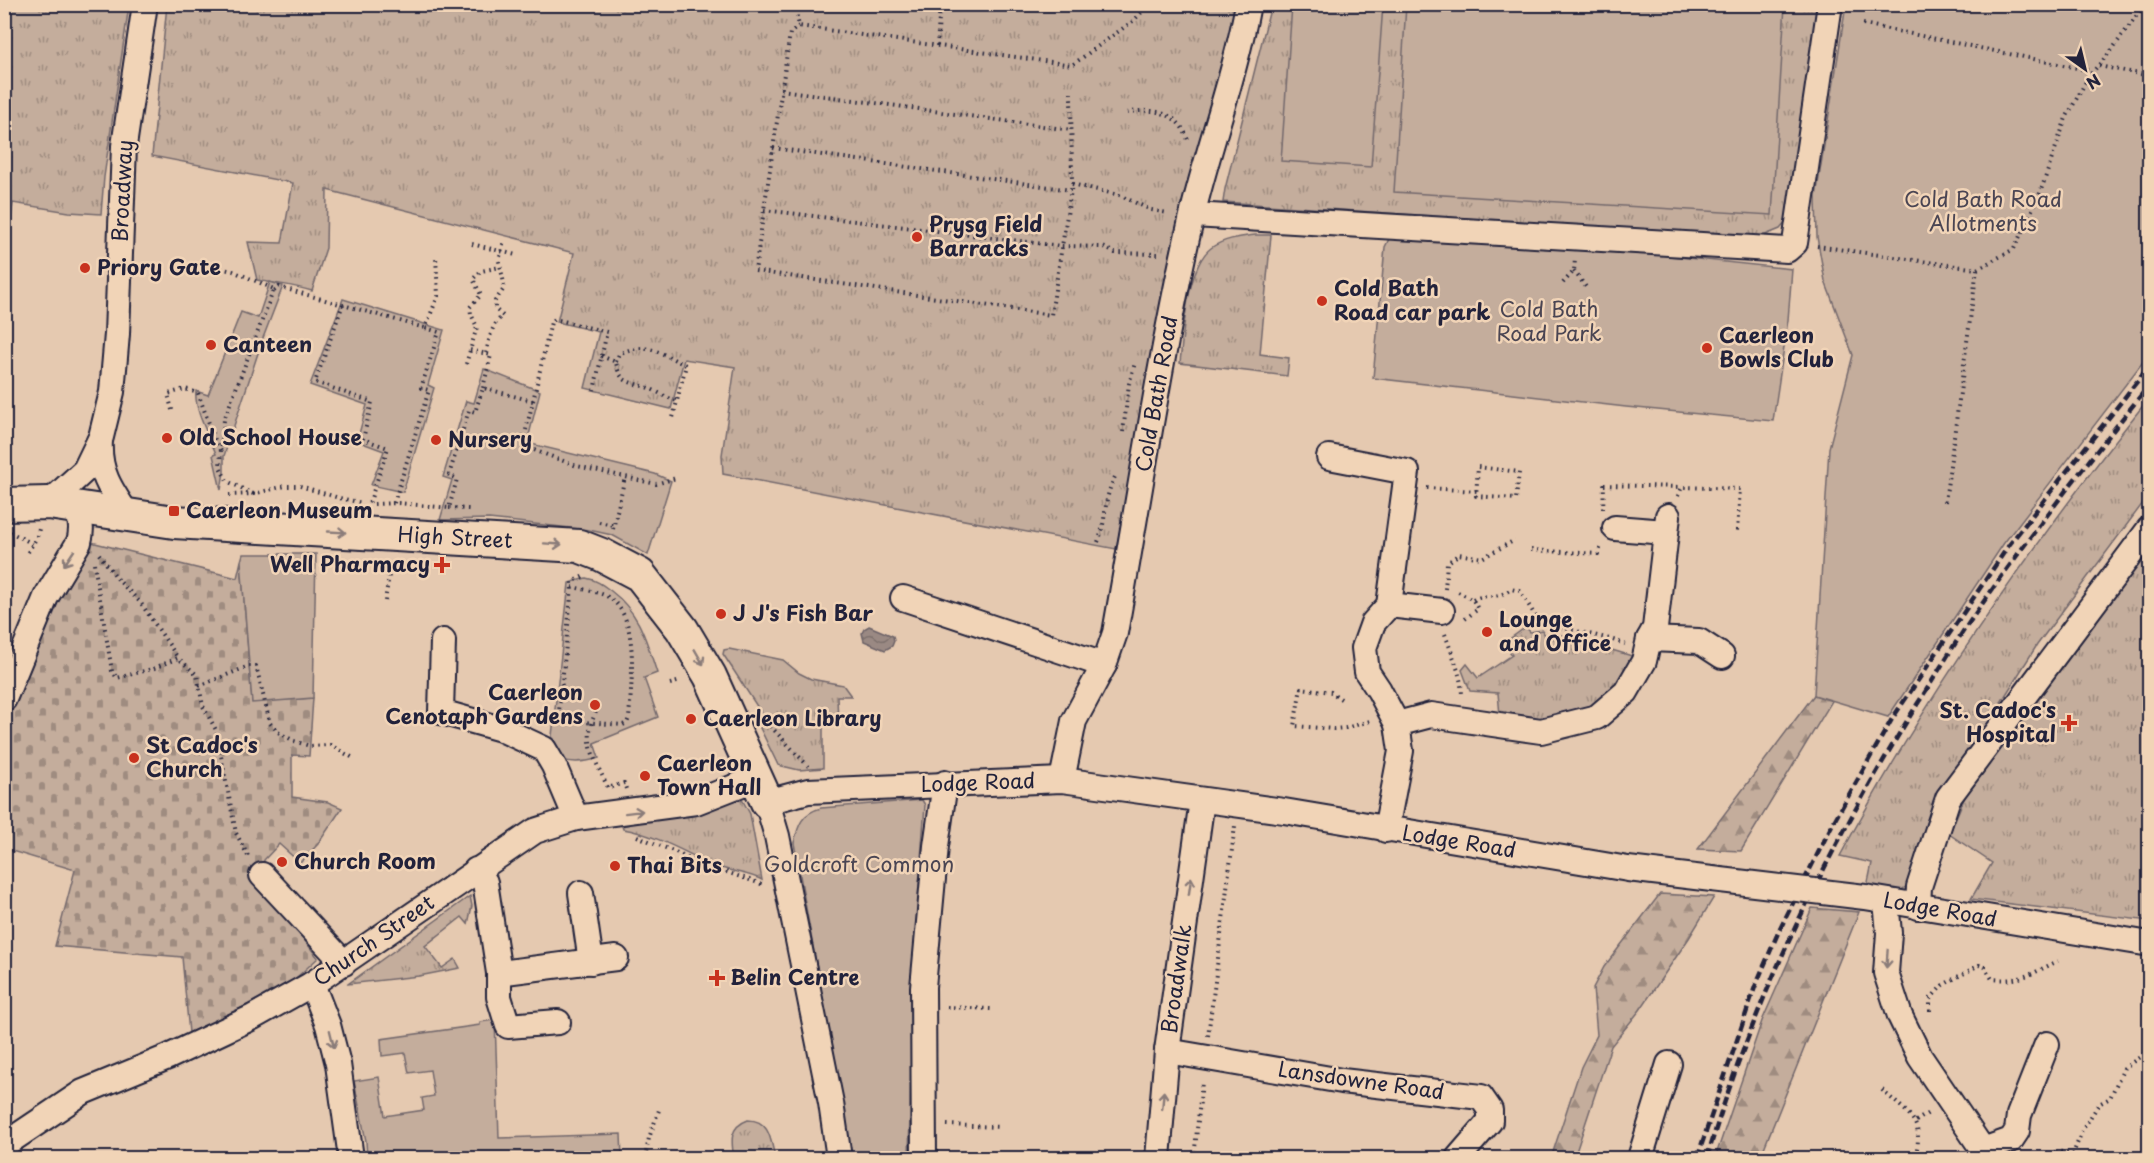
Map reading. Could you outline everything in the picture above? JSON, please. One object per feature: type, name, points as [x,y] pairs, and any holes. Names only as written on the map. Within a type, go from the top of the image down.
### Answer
[{"type":"main road","name":"High Street","points":[[4,504],[54,513],[127,514],[174,522],[579,546],[640,575],[682,629],[710,676],[763,792]]},
{"type":"street","name":"Broadway","points":[[54,513],[85,470],[100,437],[112,392],[117,334],[124,146],[145,4]]},
{"type":"street","name":"Cold Bath Road","points":[[1062,780],[1074,721],[1104,665],[1115,633],[1170,317],[1193,214],[1248,4]]},
{"type":"street","points":[[1193,214],[1787,250],[1795,243],[1830,4]]},
{"type":"street","points":[[100,437],[99,454],[107,484],[127,514]]},
{"type":"street","points":[[1329,457],[1407,472],[1389,605],[1373,623],[1364,648],[1367,672],[1379,690],[1387,722],[1401,751],[1386,830]]},
{"type":"street","points":[[4,699],[46,597],[81,536],[80,516],[54,513]]},
{"type":"street","points":[[1387,722],[1431,715],[1541,731],[1597,717],[1626,692],[1644,661],[1647,646],[1655,628],[1667,524],[1606,534]]},
{"type":"street","points":[[1918,907],[1919,887],[1948,798],[2150,528]]},
{"type":"street","points":[[903,598],[1104,665]]},
{"type":"street","points":[[1389,605],[1450,608]]},
{"type":"street","points":[[1647,646],[1699,640],[1722,656]]},
{"type":"street","points":[[443,641],[441,712],[501,729],[544,749],[554,766],[576,818]]},
{"type":"street","name":"Lodge Road","points":[[763,792],[1062,780],[1284,811],[1628,869],[1876,899],[2150,944]]},
{"type":"street","name":"Church Street","points":[[4,1145],[83,1092],[168,1057],[253,1017],[312,984],[535,831],[576,818],[696,802],[747,782],[763,792]]},
{"type":"street","points":[[924,1158],[923,987],[936,846],[945,783]]},
{"type":"street","points":[[763,792],[780,848],[831,1103],[839,1158]]},
{"type":"street","name":"Broadwalk","points":[[1158,1158],[1167,1051],[1202,800]]},
{"type":"street","points":[[476,870],[485,882],[499,973],[499,997],[508,1026],[558,1022]]},
{"type":"street","points":[[262,875],[344,963]]},
{"type":"street","points":[[581,892],[591,962]]},
{"type":"street","points":[[1876,899],[1889,933],[1886,973],[1900,1016],[1920,1057],[1982,1154],[2011,1140],[2017,1131],[2019,1114],[2047,1044]]},
{"type":"street","points":[[499,973],[616,958]]},
{"type":"street","points":[[312,984],[328,1026],[338,1064],[351,1158]]},
{"type":"street","name":"Lansdowne Road","points":[[1167,1051],[1342,1081],[1481,1097],[1490,1110],[1490,1121],[1458,1158]]},
{"type":"street","points":[[1640,1158],[1669,1064]]},
{"type":"path","points":[[794,4],[799,26]]},
{"type":"path","points":[[937,46],[940,4]]},
{"type":"path","points":[[1071,93],[1072,184],[1052,315],[755,271],[790,33],[799,26],[1072,65],[1133,21],[1150,4]]},
{"type":"path","points":[[1795,243],[1977,269],[2014,249],[2040,193],[2066,118],[2093,71],[2145,4]]},
{"type":"path","points":[[1863,24],[2093,71]]},
{"type":"path","points":[[2098,66],[2150,76]]},
{"type":"path","points":[[781,90],[1071,130]]},
{"type":"path","points":[[773,148],[1071,190]]},
{"type":"path","points":[[1072,184],[1119,195],[1151,210],[1193,214]]},
{"type":"path","points":[[764,210],[1061,246],[1103,247],[1115,253],[1184,255]]},
{"type":"path","points":[[486,353],[497,320],[503,316],[495,309],[495,301],[504,283],[500,267],[504,240]]},
{"type":"path","points":[[472,244],[516,255]]},
{"type":"path","points":[[425,328],[438,296],[436,257]]},
{"type":"path","points":[[216,267],[233,271],[274,289],[273,291]]},
{"type":"path","points":[[466,364],[477,327],[470,307],[481,295],[473,279],[481,271],[500,267]]},
{"type":"path","points":[[1945,502],[1977,269]]},
{"type":"path","points":[[1575,271],[1586,287]]},
{"type":"path","points":[[254,494],[226,481],[220,467],[224,420],[273,291],[279,287],[439,332],[422,388],[429,390],[394,503]]},
{"type":"path","points":[[343,304],[315,382],[372,402],[363,439],[388,448],[369,504]]},
{"type":"path","points":[[522,446],[551,322],[555,319],[607,332],[594,390]]},
{"type":"path","points":[[673,418],[686,365],[653,348],[643,347],[619,354],[616,362],[626,382],[650,388],[662,396],[677,401]]},
{"type":"path","points":[[218,496],[254,494],[285,486],[300,486],[369,504],[394,503],[449,508],[457,479],[449,475],[469,410],[475,412],[491,354],[470,350]]},
{"type":"path","points":[[601,356],[616,362]]},
{"type":"path","points":[[483,388],[533,401]]},
{"type":"path","points":[[172,410],[168,394],[184,389],[198,393],[215,440],[221,450]]},
{"type":"path","points":[[522,446],[527,443]]},
{"type":"path","points":[[522,446],[577,466],[656,484],[676,478]]},
{"type":"path","points":[[1478,467],[1519,472],[1516,499],[1476,496],[1477,491],[1478,467]]},
{"type":"path","points":[[572,586],[604,595],[614,601],[624,617],[632,638],[629,718],[623,725],[569,721],[559,711],[572,582],[597,570],[612,535],[625,477]]},
{"type":"path","points":[[1531,550],[1598,554],[1606,534],[1604,485],[1740,489],[1737,531]]},
{"type":"path","points":[[1405,487],[1477,491]]},
{"type":"path","points":[[1667,524],[1682,487]]},
{"type":"path","points":[[28,552],[54,513]]},
{"type":"path","points":[[4,530],[33,544]]},
{"type":"path","points":[[1459,720],[1461,680],[1445,633],[1450,608],[1447,563],[1459,554],[1482,558],[1515,540]]},
{"type":"path","points":[[178,658],[152,669],[117,678],[112,671],[94,552],[140,602],[178,658],[197,675],[203,706],[216,730],[236,833],[250,862],[262,875]]},
{"type":"path","points":[[385,601],[389,575],[396,566],[403,563]]},
{"type":"path","points":[[1473,600],[1480,597],[1500,596],[1511,589],[1520,591],[1539,622],[1647,646]]},
{"type":"path","points":[[1461,592],[1473,600],[1478,609],[1450,608],[1461,592]]},
{"type":"path","points":[[199,686],[249,666],[256,666],[270,723],[278,732],[294,741],[310,746],[330,746],[355,759]]},
{"type":"path","points":[[1341,699],[1331,692],[1301,688],[1294,726],[1334,729],[1387,722]]},
{"type":"path","points":[[752,709],[764,718],[813,773]]},
{"type":"path","points":[[596,712],[590,723],[589,739],[592,752],[608,788],[624,783],[630,797]]},
{"type":"path","points":[[1194,1158],[1238,805]]},
{"type":"path","points":[[629,834],[640,836],[709,866],[767,886]]},
{"type":"path","points":[[1930,1011],[1930,999],[1943,985],[1979,966],[1985,967],[1992,979],[2017,979],[2058,961]]},
{"type":"path","points":[[923,1006],[991,1009]]},
{"type":"path","points":[[2053,1158],[2056,1151],[2073,1154],[2083,1129],[2099,1104],[2110,1098],[2124,1068],[2150,1050]]},
{"type":"path","points":[[1882,1090],[1916,1121],[1920,1140],[1915,1158]]},
{"type":"path","points":[[645,1158],[659,1110]]},
{"type":"path","points":[[923,1124],[1000,1127]]},
{"type":"green space","points":[[5,4],[129,5],[104,177],[101,214],[69,212],[13,203],[7,249],[5,250]]},
{"type":"green space","points":[[167,5],[1238,5],[1235,24],[1207,118],[1116,549],[723,474],[722,455],[735,367],[684,359],[671,409],[585,388],[599,332],[557,322],[574,253],[327,190],[326,248],[312,291],[257,280],[248,242],[282,243],[293,183],[152,156]]},
{"type":"green space","points":[[1271,5],[1821,5],[1792,215],[1780,229],[1758,238],[1223,202]]},
{"type":"green space","points":[[1292,5],[1383,5],[1371,167],[1281,161]]},
{"type":"green space","points":[[1406,5],[1785,5],[1772,215],[1394,192]]},
{"type":"green space","name":"Cold Bath Road Allotments","points":[[1846,5],[2149,5],[2149,354],[2004,543],[1888,717],[1814,695],[1829,448],[1853,355],[1825,281],[1817,237],[1816,197]]},
{"type":"green space","points":[[1255,235],[1271,235],[1260,354],[1289,358],[1287,376],[1180,363],[1191,285],[1203,257],[1221,242]]},
{"type":"green space","name":"Cold Bath Road Park","points":[[1391,235],[1640,253],[1792,269],[1788,320],[1773,421],[1373,378],[1385,247]]},
{"type":"green space","points":[[270,282],[283,286],[263,338],[224,456],[221,490],[213,455],[216,454],[197,407],[196,391],[208,395],[241,312],[258,318]]},
{"type":"green space","points":[[343,299],[444,330],[428,385],[434,388],[403,492],[371,485],[384,451],[357,441],[367,405],[310,385]]},
{"type":"green space","points":[[484,369],[540,391],[527,443],[655,474],[671,481],[648,555],[612,535],[589,530],[489,519],[440,520],[452,480],[443,477],[466,401],[474,403]]},
{"type":"green space","points":[[2149,398],[2149,495],[2037,645],[1939,801],[1911,883],[1886,901],[1865,897],[1872,863],[1840,856],[1874,796],[1909,736],[1984,620],[2064,508]]},
{"type":"green space","points":[[91,542],[237,578],[241,561],[252,702],[313,698],[309,756],[292,755],[292,797],[328,802],[342,808],[318,844],[300,863],[279,844],[264,860],[262,884],[318,958],[286,987],[189,1033],[182,957],[55,946],[75,870],[5,849],[5,718],[20,672],[60,582]]},
{"type":"green space","name":"St. Cadoc's Hospital","points":[[2149,546],[2149,921],[1971,899],[1992,863],[1949,834],[1967,792]]},
{"type":"green space","points":[[243,554],[316,554],[313,698],[252,703],[241,561]]},
{"type":"green space","points":[[586,578],[600,583],[621,599],[641,628],[657,673],[644,678],[658,717],[594,743],[599,758],[574,762],[561,760],[550,754],[569,583]]},
{"type":"green space","points":[[1526,627],[1530,632],[1542,630],[1548,640],[1562,635],[1632,656],[1624,674],[1609,694],[1584,710],[1542,720],[1500,715],[1498,693],[1470,691],[1462,670],[1467,664],[1478,678],[1512,655],[1504,643]]},
{"type":"green space","points":[[729,649],[783,660],[811,679],[843,685],[851,696],[837,696],[838,724],[823,725],[823,768],[799,770],[778,765],[760,728],[764,717],[723,654],[724,650]]},
{"type":"green space","points":[[1814,695],[1832,701],[1741,851],[1698,849]]},
{"type":"green space","points":[[736,798],[743,801],[750,814],[762,880],[713,865],[657,839],[623,829],[622,826]]},
{"type":"green space","name":"Goldcroft Common","points":[[922,800],[925,805],[913,966],[909,1158],[852,1158],[794,843],[802,821],[815,810]]},
{"type":"green space","points":[[1660,894],[1714,897],[1640,1010],[1611,1046],[1574,1158],[1551,1158],[1581,1067],[1597,1035],[1593,988],[1604,967]]},
{"type":"green space","points":[[470,896],[472,906],[468,924],[462,917],[425,946],[442,968],[455,959],[460,968],[419,976],[348,984]]},
{"type":"green space","points":[[1812,908],[1859,912],[1760,1158],[1715,1158],[1762,1021]]},
{"type":"green space","points":[[495,1020],[499,1138],[621,1134],[622,1158],[367,1158],[366,1141],[354,1081],[379,1077],[385,1116],[424,1110],[422,1098],[434,1096],[430,1070],[409,1073],[405,1053],[382,1056],[381,1039],[480,1025],[480,1022]]},
{"type":"green space","points":[[748,1120],[755,1121],[765,1128],[775,1158],[734,1158],[732,1140],[734,1131],[737,1126]]},
{"type":"water","points":[[869,626],[893,636],[892,646],[885,650],[864,641],[862,633]]},
{"type":"railway","points":[[1697,1158],[1755,987],[1778,933],[1833,823],[1892,719],[2009,545],[2150,365]]},
{"type":"railway","points":[[1707,1158],[1747,1039],[1771,981],[1797,923],[1855,811],[1918,703],[1986,598],[2055,505],[2150,384]]},
{"type":"place","name":"Prysg Field Barracks","points":[[917,237]]},
{"type":"place","name":"Priory Gate","points":[[85,268]]},
{"type":"place","name":"Cold Bath Road car park","points":[[1322,301]]},
{"type":"place","name":"Canteen","points":[[211,345]]},
{"type":"place","name":"Caerleon Bowls Club","points":[[1707,348]]},
{"type":"place","name":"Old School House","points":[[167,438]]},
{"type":"place","name":"Nursery","points":[[436,440]]},
{"type":"place","name":"Caerleon Museum","points":[[174,511]]},
{"type":"place","name":"Well Pharmacy","points":[[442,565]]},
{"type":"place","name":"J J's Fish Bar","points":[[721,614]]},
{"type":"place","name":"Lounge and Office","points":[[1487,632]]},
{"type":"place","name":"Caerleon Cenotaph Gardens","points":[[595,705]]},
{"type":"place","name":"Caerleon Library","points":[[691,719]]},
{"type":"place","name":"St. Cadoc's Hospital","points":[[2069,723]]},
{"type":"place","name":"St Cadoc's Church","points":[[134,758]]},
{"type":"place","name":"Caerleon Town Hall","points":[[645,776]]},
{"type":"place","name":"Church Room","points":[[282,862]]},
{"type":"place","name":"Thai Bits","points":[[615,866]]},
{"type":"place","name":"Belin Centre","points":[[717,978]]}]
